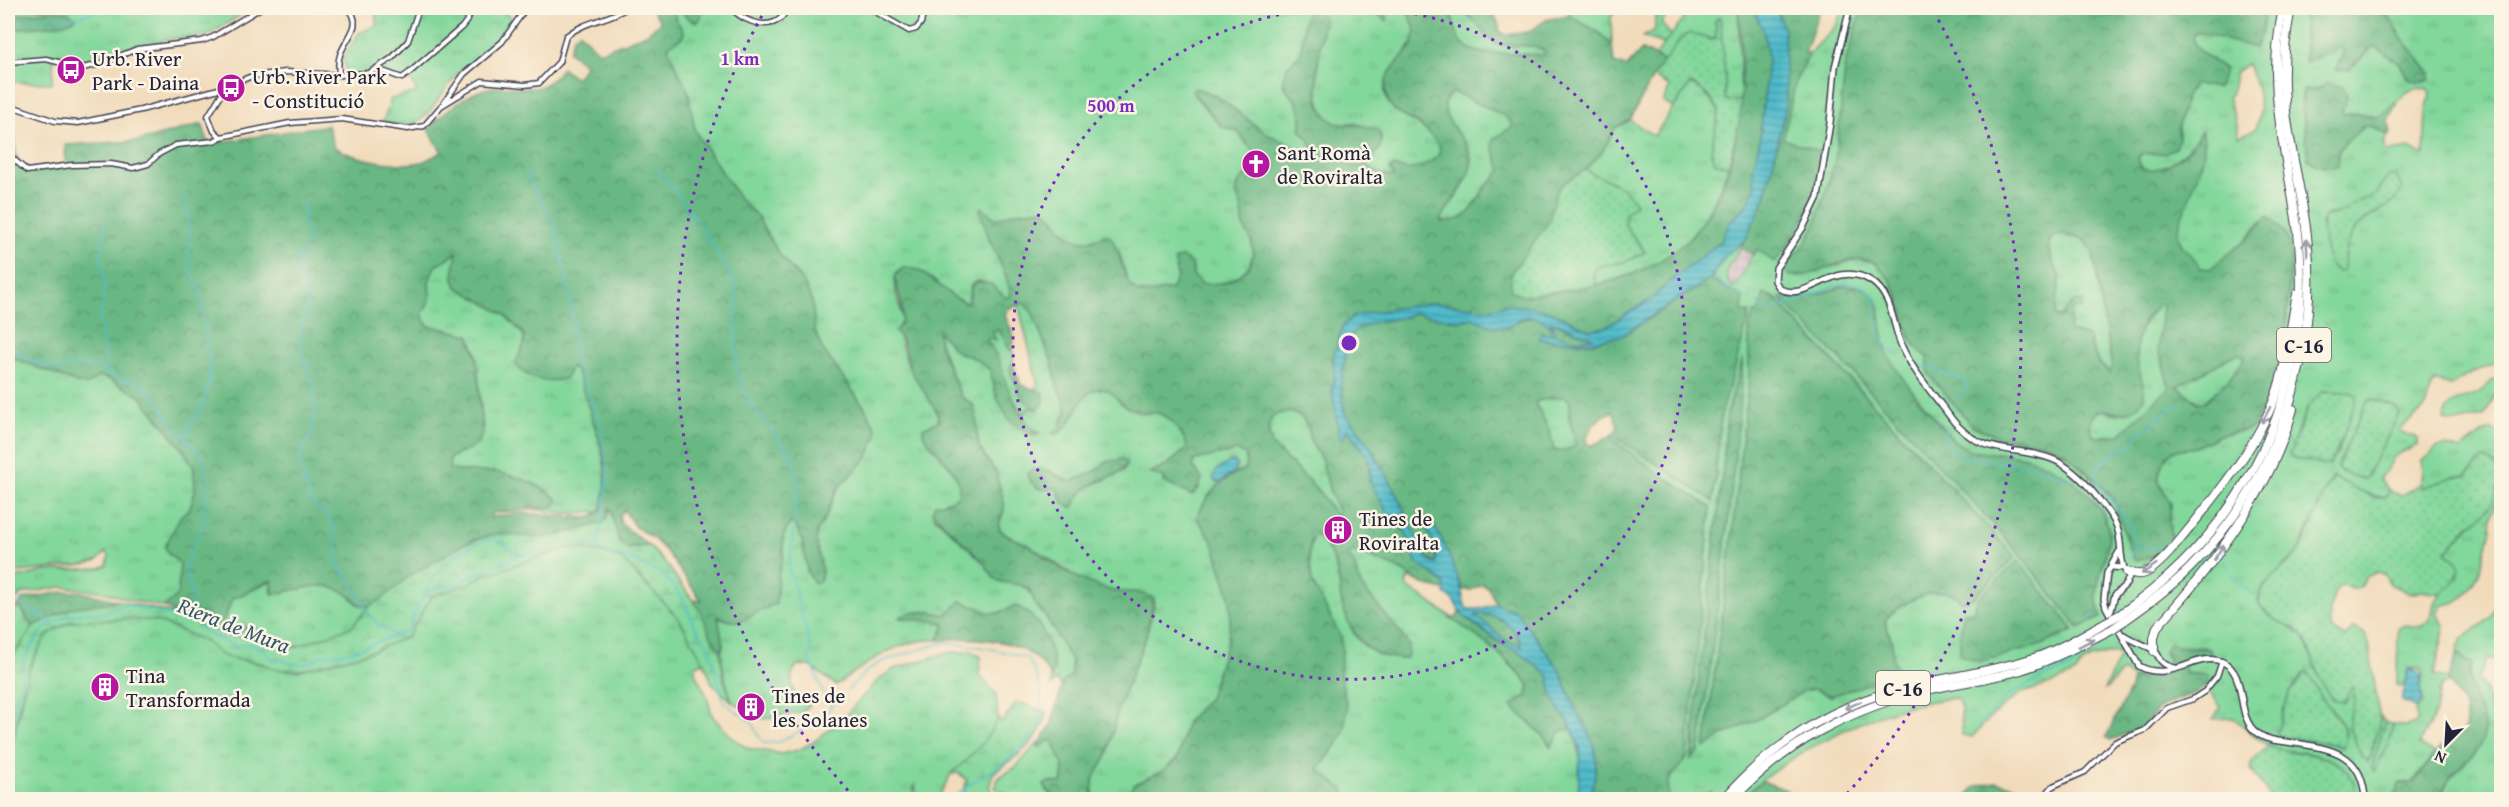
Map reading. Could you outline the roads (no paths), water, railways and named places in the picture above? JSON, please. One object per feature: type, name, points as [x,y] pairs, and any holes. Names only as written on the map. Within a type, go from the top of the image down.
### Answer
[{"type":"highway","name":"C-16","points":[[1732,800],[1754,777],[1790,747],[1833,722],[1880,704],[1924,691],[2021,670],[2112,630],[2118,617],[2150,594],[2201,545],[2234,502],[2253,470],[2279,411],[2290,373],[2300,311],[2298,233],[2278,114],[2276,70],[2283,8]]},
{"type":"highway","name":"C-16","points":[[1723,800],[1764,757],[1803,730],[1856,702],[1899,689],[2039,657],[2158,597],[2215,541],[2249,492],[2270,455],[2286,414],[2301,363],[2308,312],[2307,239],[2285,102],[2286,44],[2291,8]]},
{"type":"highway","points":[[2126,570],[2138,575],[2148,572],[2174,547],[2220,490],[2247,451],[2274,399],[2286,357],[2300,278]]},
{"type":"highway","points":[[2156,654],[2154,638],[2157,627],[2210,567],[2256,495],[2275,459],[2289,422],[2305,363],[2310,326],[2308,312]]},
{"type":"street","points":[[8,62],[46,59],[82,68],[97,65],[137,49],[202,41],[213,37],[261,8]]},
{"type":"street","points":[[340,75],[337,65],[338,57],[355,23],[354,15],[348,8]]},
{"type":"street","points":[[8,105],[56,121],[78,123],[141,110],[225,87],[252,76],[285,72],[340,75],[369,73],[392,58],[408,41],[418,8]]},
{"type":"street","points":[[376,69],[402,78],[462,27],[468,19],[471,8]]},
{"type":"street","points":[[8,154],[27,171],[72,165],[111,164],[133,168],[148,164],[159,154],[176,145],[214,141],[221,137],[290,123],[342,119],[408,129],[424,126],[456,83],[502,42],[526,8]]},
{"type":"street","points":[[441,106],[482,81],[525,85],[539,83],[559,62],[566,36],[587,22],[619,13],[627,8]]},
{"type":"street","points":[[731,8],[744,20],[758,24],[777,22],[783,17],[787,8]]},
{"type":"street","points":[[869,8],[909,31],[916,29],[921,23],[924,8]]},
{"type":"street","points":[[1850,8],[1835,67],[1830,123],[1818,197],[1804,226],[1774,271],[1775,281],[1780,289],[1790,292],[1800,290],[1847,273],[1872,282],[1885,295],[1906,356],[1956,425],[1984,445],[2041,455],[2069,469],[2110,515],[2117,527],[2127,582],[2120,588],[2112,602],[2123,634],[2139,666],[2161,672],[2180,669],[2200,660],[2222,661],[2236,674],[2248,723],[2256,733],[2268,740],[2338,752],[2350,760],[2359,772],[2364,787],[2364,800]]},
{"type":"street","points":[[221,137],[214,131],[208,116],[225,87]]},
{"type":"street","points":[[2118,617],[2104,599],[2108,582],[2107,573],[2120,550]]},
{"type":"street","points":[[2112,567],[2126,570]]},
{"type":"street","points":[[2108,582],[2113,587],[2120,588]]},
{"type":"street","points":[[2123,634],[2156,654],[2165,666],[2180,669]]},
{"type":"street","points":[[2136,658],[2139,651],[2145,648]]},
{"type":"street","points":[[2148,669],[2155,665],[2156,654]]},
{"type":"street","points":[[2041,800],[2053,786],[2085,772],[2115,742],[2145,730],[2167,708],[2193,699],[2205,691],[2217,676],[2222,661]]},
{"type":"water","points":[[1753,8],[1776,8],[1784,30],[1786,106],[1765,198],[1746,239],[1725,256],[1710,279],[1621,336],[1598,340],[1594,343],[1540,339],[1540,333],[1550,334],[1551,327],[1533,317],[1521,318],[1510,325],[1499,328],[1473,318],[1460,321],[1414,313],[1371,323],[1354,331],[1347,344],[1341,381],[1344,411],[1368,443],[1389,479],[1426,556],[1436,564],[1437,550],[1426,527],[1427,520],[1437,530],[1447,550],[1467,609],[1478,609],[1496,604],[1516,611],[1560,670],[1577,712],[1587,728],[1596,754],[1595,777],[1589,799],[1578,799],[1580,748],[1568,720],[1560,712],[1552,694],[1548,675],[1522,654],[1501,643],[1463,615],[1453,600],[1445,594],[1444,583],[1416,562],[1405,531],[1385,509],[1370,481],[1371,465],[1368,457],[1347,429],[1342,440],[1340,438],[1332,392],[1335,377],[1333,357],[1343,326],[1354,316],[1396,308],[1434,303],[1491,309],[1505,305],[1533,307],[1552,312],[1590,330],[1606,327],[1653,298],[1668,283],[1721,241],[1730,222],[1748,204],[1755,188],[1753,171],[1760,139],[1768,59],[1764,33]],"holes":[[[1550,322],[1560,324],[1594,338],[1577,340],[1553,334],[1555,331]],[[1475,615],[1490,615],[1505,622],[1516,633],[1522,647],[1506,641]]]},
{"type":"water","points":[[1231,461],[1237,464],[1234,473],[1220,482],[1214,481],[1213,477],[1217,470]]},
{"type":"water","points":[[2411,669],[2421,675],[2421,702],[2416,707],[2402,701],[2407,673]]},
{"type":"waterway","points":[[8,24],[67,18],[90,13],[100,8]]},
{"type":"waterway","points":[[659,170],[700,224],[737,287],[736,370],[748,399],[792,456],[799,483],[789,569],[811,647],[809,660],[831,706]]},
{"type":"waterway","points":[[525,172],[555,225],[572,308],[575,363],[601,424],[608,475],[598,548]]},
{"type":"waterway","points":[[183,191],[188,216],[191,275],[199,287],[210,363],[209,383],[201,409],[191,423],[187,437]]},
{"type":"waterway","points":[[303,202],[304,223],[310,236],[298,258],[300,278],[307,297],[307,311],[301,332],[301,351],[313,384],[315,409],[311,435],[300,454],[302,471],[312,503],[327,514],[334,528],[338,564],[356,589],[369,614],[380,627],[394,634]]},
{"type":"waterway","points":[[105,224],[101,255],[105,288],[100,318],[105,355],[110,371]]},
{"type":"waterway","points":[[1714,276],[1731,290],[1753,299]]},
{"type":"waterway","points":[[1758,302],[1760,309],[1767,310],[1844,283],[1858,285],[1869,291],[1876,302],[1877,310]]},
{"type":"waterway","points":[[1876,317],[1883,341],[1897,355]]},
{"type":"waterway","points":[[8,346],[41,365],[58,369],[72,366],[98,368],[126,381],[139,382],[147,388],[176,428],[200,453],[205,462],[205,520],[189,556],[186,570],[193,599],[186,617]]},
{"type":"waterway","points":[[1921,366],[1966,381],[1967,385],[1959,400]]},
{"type":"waterway","points":[[2128,561],[2134,547],[2134,534],[2128,522],[2103,491],[2097,481],[2095,470],[2110,455],[2133,443],[2159,415],[2172,406],[2183,407]]},
{"type":"waterway","points":[[1952,411],[1954,407]]},
{"type":"waterway","points":[[1946,425],[1945,436],[1948,445],[1955,453],[1965,458],[2035,466],[2064,478],[2074,479]]},
{"type":"waterway","name":"Riera de Mura","points":[[426,590],[455,556],[485,540],[496,538],[520,556]]},
{"type":"waterway","name":"Riera de Mura","points":[[8,732],[23,677],[23,664],[31,647],[46,626],[70,615],[92,612],[99,614],[127,604],[193,621],[213,637],[236,646],[252,644],[262,649],[272,659],[297,664],[311,663],[321,655],[351,652],[407,631],[425,591],[461,583],[467,578],[521,555],[575,542],[598,548],[662,573],[682,597],[694,625],[710,649],[724,703],[752,722],[764,743],[778,742],[817,723],[837,700]]},
{"type":"waterway","points":[[2134,545],[2148,548],[2164,547]]},
{"type":"waterway","points":[[2224,562],[2231,575],[2251,594]]},
{"type":"waterway","points":[[8,588],[17,593],[23,605],[52,623]]},
{"type":"waterway","points":[[2088,620],[2095,610]]},
{"type":"waterway","name":"Riera de Mura","points":[[848,690],[868,670],[883,661],[945,642],[992,649],[1028,658],[1038,681],[1041,700],[1041,714],[1037,726],[1031,737],[1014,755],[965,788],[953,800]]},
{"type":"waterway","points":[[1979,724],[2013,692],[2043,677],[2071,668],[2076,660]]},
{"type":"place","name":"Urb. River Park - Daina","points":[[71,70]]},
{"type":"place","name":"Urb. River Park - Constitució","points":[[231,88]]},
{"type":"place","name":"Sant Romà de Roviralta","points":[[1256,164]]},
{"type":"place","name":"Tines de Roviralta","points":[[1338,530]]},
{"type":"place","name":"Tina Transformada","points":[[105,687]]},
{"type":"place","name":"Tines de les Solanes","points":[[751,707]]}]
